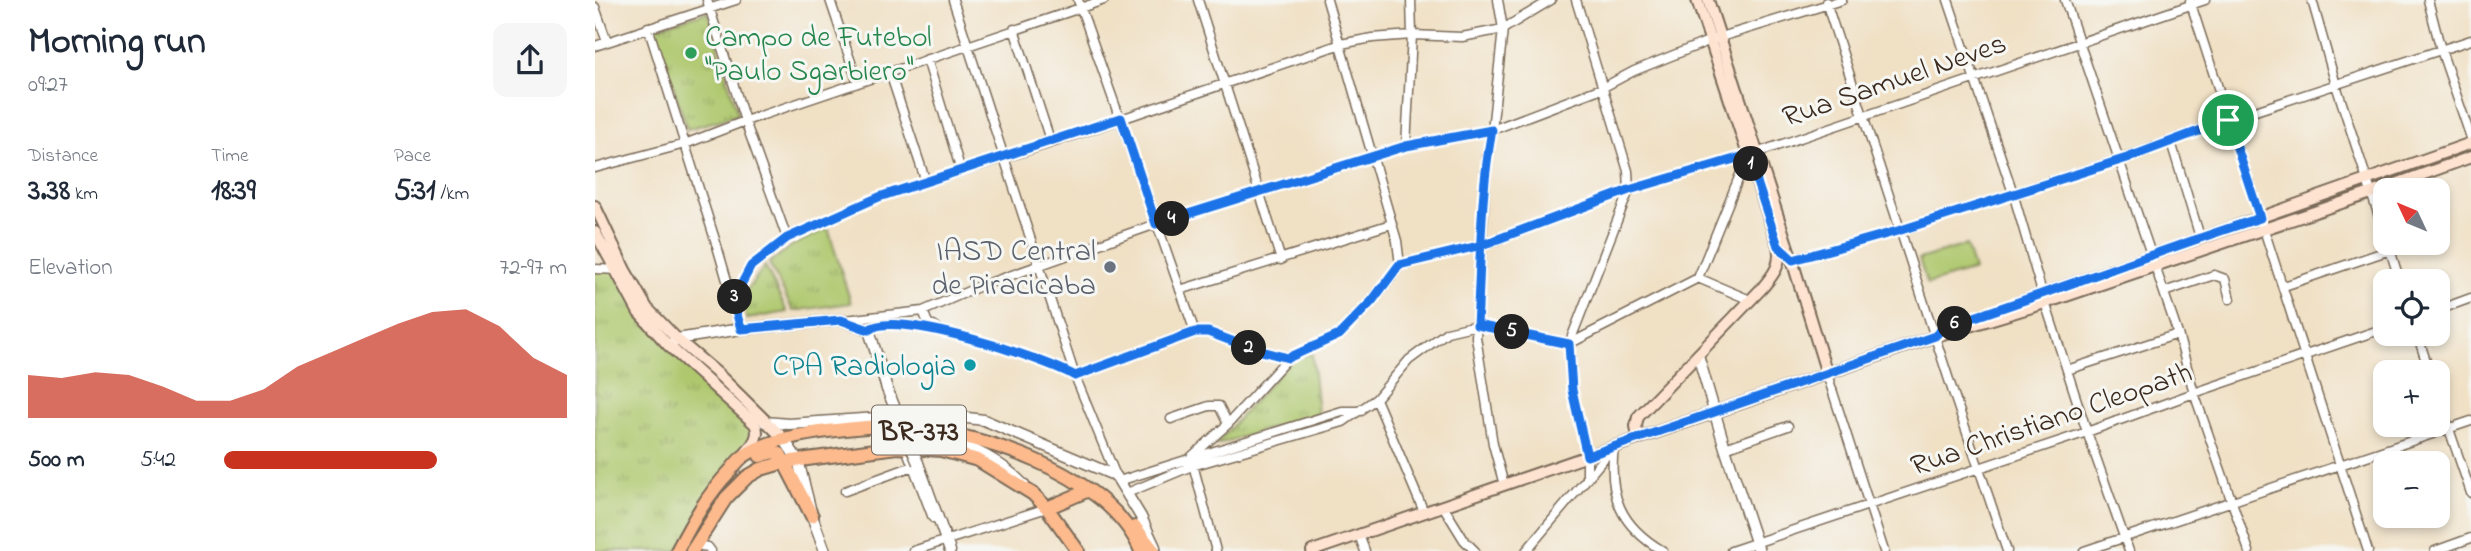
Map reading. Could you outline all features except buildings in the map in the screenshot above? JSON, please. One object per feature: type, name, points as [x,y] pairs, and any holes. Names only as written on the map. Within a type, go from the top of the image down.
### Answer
[{"type":"main road","points":[[1697,0],[1715,38]]},
{"type":"main road","points":[[1638,439],[1638,417],[1750,300],[1777,268],[1780,260],[1752,154],[1715,38],[1708,0]]},
{"type":"main road","points":[[1312,551],[2262,223],[2471,141]]},
{"type":"main road","points":[[1752,154],[1794,265],[1827,374]]},
{"type":"main road","points":[[2153,261],[2200,237],[2371,193],[2471,156]]},
{"type":"main road","points":[[595,206],[619,270]]},
{"type":"main road","points":[[595,232],[619,270],[673,342],[755,424],[757,436],[743,456]]},
{"type":"main road","points":[[1778,246],[1794,265]]},
{"type":"main road","points":[[1777,268],[1794,265]]},
{"type":"main road","points":[[673,342],[717,374],[783,438]]},
{"type":"main road","points":[[842,429],[868,419]]},
{"type":"main road","name":"BR-373","points":[[679,551],[702,504],[743,456],[783,438],[842,429],[894,426],[969,438],[1026,458],[1089,490],[1110,506],[1128,526],[1141,551]]},
{"type":"main road","points":[[694,548],[715,511],[737,486],[761,469],[791,461],[859,451],[906,448],[941,450],[978,460],[1033,494],[1047,508],[1078,551]]},
{"type":"main road","points":[[729,472],[750,460],[773,452],[780,454],[791,461],[812,516]]},
{"type":"main road","points":[[1047,508],[1089,490]]},
{"type":"main road","points":[[1110,506],[1140,531],[1156,551]]},
{"type":"street","points":[[707,0],[745,121],[787,238]]},
{"type":"street","points":[[595,46],[736,0]]},
{"type":"street","points":[[830,0],[857,83]]},
{"type":"street","points":[[953,0],[1002,158],[1075,376],[1117,479],[1142,517],[1156,551]]},
{"type":"street","points":[[595,168],[685,144],[745,121],[968,46],[1080,4],[1104,0]]},
{"type":"street","points":[[1198,0],[1281,260]]},
{"type":"street","points":[[1127,493],[1192,461],[1288,358],[1339,335],[1372,301],[1399,265],[1397,242],[1327,0]]},
{"type":"street","points":[[1406,146],[1412,35],[1411,0]]},
{"type":"street","points":[[1498,0],[1503,29],[1487,158],[1476,337],[1493,444],[1504,485]]},
{"type":"street","points":[[733,300],[751,266],[787,238],[879,197],[1341,44],[1412,35],[1462,37],[1503,29],[1551,0]]},
{"type":"street","points":[[1576,0],[1628,172],[1629,190],[1569,344],[1572,390],[1587,456],[1587,479]]},
{"type":"street","points":[[673,342],[741,329],[923,311],[978,287],[1156,224],[1406,146],[1492,130],[1602,88],[1634,71],[1715,38],[1826,2],[1842,0]]},
{"type":"street","points":[[1948,0],[2013,193],[2087,432],[2129,551]]},
{"type":"street","points":[[2066,0],[2178,334],[2194,393],[2249,551]]},
{"type":"street","name":"Rua Samuel Neves","points":[[1399,265],[1482,245],[1629,190],[1752,154],[2191,2],[2205,0]]},
{"type":"street","points":[[2312,0],[2373,199]]},
{"type":"street","points":[[2428,0],[2441,50],[2471,141]]},
{"type":"street","points":[[1826,2],[2007,551]]},
{"type":"street","points":[[2191,2],[2368,551]]},
{"type":"street","points":[[1080,4],[1195,332]]},
{"type":"street","points":[[595,7],[607,41]]},
{"type":"street","points":[[648,27],[741,329]]},
{"type":"street","points":[[1014,29],[1051,142]]},
{"type":"street","points":[[1794,265],[2171,142],[2228,120],[2471,40]]},
{"type":"street","points":[[927,59],[961,171]]},
{"type":"street","points":[[890,73],[926,182]]},
{"type":"street","points":[[2171,142],[2200,237]]},
{"type":"street","points":[[765,422],[789,424],[951,416],[983,420],[1117,479],[1192,461],[1256,441],[1343,422],[1376,399],[1409,360],[1447,332],[1477,325],[1569,344],[1699,278],[1752,154]]},
{"type":"street","points":[[1180,290],[1391,224]]},
{"type":"street","points":[[2284,286],[2373,253]]},
{"type":"street","points":[[595,269],[619,270]]},
{"type":"street","points":[[2164,292],[2214,275],[2225,279],[2230,299]]},
{"type":"street","points":[[1699,278],[1750,300]]},
{"type":"street","points":[[2450,306],[2471,298]]},
{"type":"street","points":[[923,311],[928,323],[942,331]]},
{"type":"street","points":[[841,320],[869,330]]},
{"type":"street","points":[[869,330],[879,324],[942,331],[1004,347],[1075,376],[1195,332],[1208,332],[1250,348],[1288,358]]},
{"type":"street","points":[[869,330],[933,518]]},
{"type":"street","name":"Rua Christiano Cleopath","points":[[1731,551],[1758,547],[1869,504],[2087,432],[2373,332]]},
{"type":"street","points":[[2067,370],[2178,334]]},
{"type":"street","points":[[1698,355],[1758,547]]},
{"type":"street","points":[[1827,374],[1884,551]]},
{"type":"street","points":[[1376,399],[1424,512]]},
{"type":"street","points":[[1171,419],[1209,406],[1219,406],[1228,424]]},
{"type":"street","points":[[2450,428],[2471,421]]},
{"type":"street","points":[[1725,448],[1788,426]]},
{"type":"street","points":[[904,430],[915,437],[939,439],[988,455],[1011,471],[1033,494]]},
{"type":"street","points":[[2450,435],[2471,493]]},
{"type":"street","points":[[2084,551],[2424,437]]},
{"type":"street","points":[[783,438],[791,461]]},
{"type":"street","points":[[1526,551],[1614,447]]},
{"type":"street","points":[[1614,447],[1611,469],[1616,497],[1626,517],[1645,540],[1663,551]]},
{"type":"street","points":[[906,448],[916,465],[950,551]]},
{"type":"street","points":[[1192,461],[1216,551]]},
{"type":"street","points":[[845,491],[916,465]]},
{"type":"street","points":[[1443,506],[1464,540],[1475,551]]},
{"type":"street","points":[[913,551],[1047,508]]},
{"type":"street","points":[[812,516],[825,551]]},
{"type":"street","points":[[1359,535],[1365,551]]},
{"type":"street","points":[[2435,551],[2471,538]]},
{"type":"street","points":[[679,551],[708,547],[711,551]]},
{"type":"green space","points":[[708,12],[738,115],[687,129],[655,27]]},
{"type":"green space","points":[[828,228],[851,303],[793,311],[769,263],[793,245]]},
{"type":"green space","points":[[1966,245],[1974,270],[1927,284],[1919,259]]},
{"type":"green space","points":[[765,266],[787,312],[747,319],[741,298]]},
{"type":"green space","points":[[595,269],[613,269],[639,314],[758,430],[677,551],[595,551]]},
{"type":"green space","points":[[1312,353],[1318,414],[1215,445],[1289,362]]},
{"type":"place","name":"Campo de Futebol \"Paulo Sgarbiero\"","points":[[691,53]]},
{"type":"place","name":"IASD Central de Piracicaba","points":[[1110,267]]},
{"type":"place","name":"CPA Radiologia","points":[[970,365]]},
{"type":"route","points":[[2228,120],[2127,158],[1901,230],[1793,260],[1778,246],[1748,155],[1629,190],[1482,245],[1399,265],[1372,301],[1339,335],[1288,358],[1250,348],[1208,332],[1195,332],[1075,376],[1004,347],[942,331],[879,324],[869,330],[859,324],[841,320],[741,329],[733,300],[751,266],[787,238],[879,197],[1121,118],[1156,224],[1406,146],[1492,130],[1483,196],[1482,245],[1477,325],[1569,344],[1572,390],[1587,456],[1935,336],[1944,327],[2043,296],[2200,237],[2260,218],[2228,120]]}]
